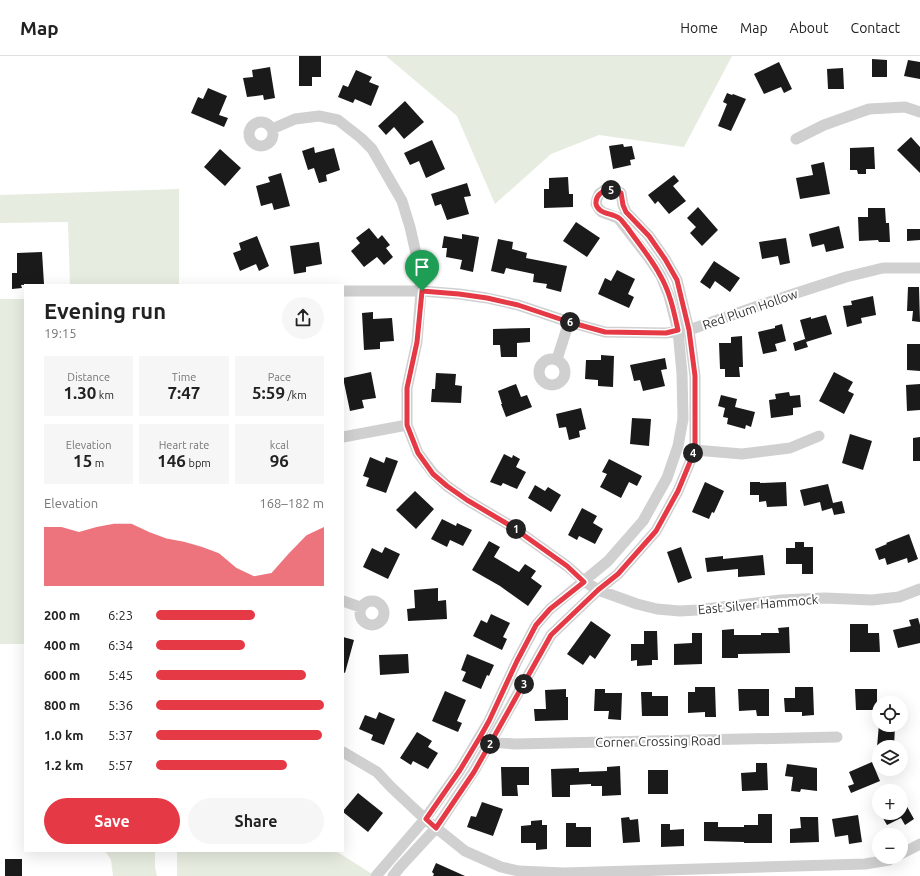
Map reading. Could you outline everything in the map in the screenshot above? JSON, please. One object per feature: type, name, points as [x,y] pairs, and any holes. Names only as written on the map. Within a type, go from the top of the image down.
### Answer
[{"type":"street","points":[[796,139],[824,124],[869,109],[905,107],[920,112]]},
{"type":"street","points":[[272,129],[295,119],[318,116],[338,120],[361,138],[372,149],[402,201],[410,227],[419,267],[422,291],[417,342],[407,388],[407,425],[344,437]]},
{"type":"street","points":[[376,876],[426,819],[460,770],[489,721],[517,661],[536,625],[550,609],[608,561],[643,521],[667,478],[678,446],[683,418],[682,373],[684,330],[661,276],[649,258],[618,218],[602,212],[596,204],[599,194],[606,190],[615,190],[621,193],[626,212],[649,236],[677,280],[684,330],[695,376],[695,450],[678,491],[656,531],[618,574],[598,590],[551,635],[474,772],[436,828],[393,876]]},
{"type":"street","name":"Red Plum Hollow","points":[[344,291],[422,291],[466,295],[518,305],[605,332],[666,333],[684,330],[846,277],[883,268],[920,268]]},
{"type":"street","points":[[557,359],[569,322]]},
{"type":"street","name":"East Silver Hammock","points":[[407,425],[418,453],[433,474],[447,486],[467,500],[511,526],[567,566],[584,582],[598,590],[638,604],[657,609],[680,611],[781,600],[825,598],[872,600],[899,597],[920,589]]},
{"type":"street","points":[[695,450],[742,454],[790,448],[819,436]]},
{"type":"street","points":[[344,601],[360,607]]},
{"type":"street","name":"Corner Crossing Road","points":[[480,737],[491,742],[515,744],[837,736]]},
{"type":"street","points":[[344,753],[377,772],[391,787],[436,828],[465,851],[501,867],[518,871],[564,873],[872,863]]},
{"type":"street","points":[[908,850],[920,844]]},
{"type":"shaded area","points":[[386,56],[732,56],[684,147],[599,135],[551,154],[495,204],[457,116]]},
{"type":"shaded area","points":[[179,189],[179,284],[70,284],[68,222],[0,223],[0,195]]},
{"type":"shaded area","points":[[0,299],[24,299],[24,644],[0,644]]},
{"type":"shaded area","points":[[106,852],[155,852],[155,868],[157,876],[113,876],[111,860]]},
{"type":"shaded area","points":[[177,852],[338,852],[372,874],[370,876],[177,876]]},
{"type":"building","points":[[299,56],[321,56],[321,77],[312,77],[312,86],[299,86]]},
{"type":"building","points":[[872,59],[887,60],[887,77],[872,77]]},
{"type":"building","points":[[908,60],[920,62],[920,79],[904,76]]},
{"type":"building","points":[[779,62],[792,89],[784,93],[781,87],[764,94],[754,74]]},
{"type":"building","points":[[270,67],[275,98],[264,100],[263,95],[247,97],[243,78],[253,77],[252,70]]},
{"type":"building","points":[[843,68],[844,89],[828,89],[827,69]]},
{"type":"building","points":[[356,70],[372,77],[369,82],[379,86],[371,106],[355,99],[353,103],[338,97],[343,85],[348,87]]},
{"type":"building","points":[[208,88],[227,96],[219,115],[228,118],[224,127],[191,113],[198,97],[203,99]]},
{"type":"building","points":[[727,93],[746,99],[731,131],[718,126],[727,104],[723,102]]},
{"type":"building","points":[[405,101],[424,122],[404,139],[394,127],[386,135],[378,126]]},
{"type":"building","points":[[911,137],[920,147],[920,173],[897,150]]},
{"type":"building","points":[[432,140],[445,169],[426,178],[419,161],[410,165],[404,153]]},
{"type":"building","points":[[623,144],[624,147],[632,146],[635,159],[630,160],[631,165],[613,169],[609,146]]},
{"type":"building","points":[[314,147],[315,153],[334,148],[340,170],[326,175],[327,181],[319,183],[314,168],[308,170],[302,151]]},
{"type":"building","points":[[874,147],[875,169],[866,169],[866,174],[858,174],[857,170],[850,170],[850,148]]},
{"type":"building","points":[[220,149],[241,168],[225,186],[204,167]]},
{"type":"building","points":[[824,162],[830,194],[800,199],[796,178],[813,175],[811,165]]},
{"type":"building","points":[[281,173],[290,206],[274,210],[272,203],[261,206],[256,186],[270,182],[268,177]]},
{"type":"building","points":[[674,175],[679,181],[673,186],[686,201],[669,214],[658,201],[655,204],[648,195]]},
{"type":"building","points":[[568,177],[569,194],[573,194],[573,207],[544,208],[544,189],[549,189],[549,178]]},
{"type":"building","points":[[467,183],[471,196],[464,197],[469,214],[447,220],[441,204],[435,206],[431,194]]},
{"type":"building","points":[[698,207],[718,230],[702,246],[690,233],[696,227],[687,218]]},
{"type":"building","points":[[868,208],[885,208],[886,223],[889,223],[890,242],[879,242],[878,240],[859,241],[858,217],[868,217]]},
{"type":"building","points":[[576,222],[600,238],[587,257],[563,241]]},
{"type":"building","points":[[839,226],[844,248],[826,252],[824,244],[812,247],[809,234]]},
{"type":"building","points":[[369,228],[378,239],[382,235],[390,245],[386,248],[393,257],[384,265],[377,257],[364,267],[351,251],[360,243],[356,238]]},
{"type":"building","points":[[907,229],[920,229],[920,240],[907,241]]},
{"type":"building","points":[[462,234],[479,237],[473,272],[460,269],[462,260],[446,257],[447,248],[442,248],[444,236],[462,239]]},
{"type":"building","points":[[257,236],[269,266],[259,271],[256,264],[240,271],[233,253],[241,250],[239,243]]},
{"type":"building","points":[[786,238],[790,263],[780,265],[778,256],[762,259],[759,242]]},
{"type":"building","points":[[498,239],[513,242],[512,249],[527,253],[526,258],[567,266],[561,292],[546,288],[547,284],[533,282],[534,274],[506,268],[504,274],[491,271]]},
{"type":"building","points":[[319,242],[322,264],[306,267],[306,272],[294,274],[290,246]]},
{"type":"building","points":[[42,252],[44,284],[24,284],[21,285],[22,288],[12,289],[12,273],[17,273],[17,253]]},
{"type":"building","points":[[714,261],[740,278],[730,292],[715,281],[710,289],[700,282]]},
{"type":"building","points":[[617,270],[635,279],[628,294],[634,297],[629,308],[598,294],[605,278],[611,281]]},
{"type":"building","points":[[908,287],[919,287],[920,322],[912,321],[913,311],[907,311]]},
{"type":"building","points":[[873,296],[876,315],[861,318],[862,323],[847,327],[843,306],[852,305],[851,301]]},
{"type":"building","points":[[373,312],[373,319],[392,318],[394,341],[380,342],[380,349],[364,350],[362,313]]},
{"type":"building","points":[[826,315],[832,334],[806,342],[800,320]]},
{"type":"building","points":[[782,324],[786,341],[775,344],[777,351],[763,354],[758,332],[775,328],[775,326]]},
{"type":"building","points":[[530,328],[530,342],[517,343],[517,357],[501,357],[500,345],[493,345],[493,329]]},
{"type":"building","points":[[742,336],[743,367],[739,367],[740,377],[725,377],[725,369],[720,369],[719,343],[731,343],[731,337]]},
{"type":"building","points":[[805,339],[808,347],[795,351],[793,343]]},
{"type":"building","points":[[907,344],[920,344],[920,371],[907,370]]},
{"type":"building","points":[[601,355],[614,356],[613,387],[598,386],[598,380],[585,379],[586,360],[601,360]]},
{"type":"building","points":[[665,358],[667,369],[661,370],[665,386],[643,391],[640,380],[634,381],[630,365]]},
{"type":"building","points":[[371,372],[376,398],[362,400],[364,408],[350,411],[344,378]]},
{"type":"building","points":[[834,372],[853,382],[848,391],[854,394],[844,414],[819,401]]},
{"type":"building","points":[[436,373],[456,374],[455,385],[462,386],[461,403],[431,402],[432,389],[435,389]]},
{"type":"building","points":[[516,384],[521,397],[527,395],[532,407],[506,417],[498,391]]},
{"type":"building","points":[[920,384],[920,410],[907,411],[906,385]]},
{"type":"building","points":[[789,392],[790,396],[800,395],[801,407],[793,408],[793,415],[771,418],[769,400],[776,399],[775,394]]},
{"type":"building","points":[[721,395],[737,399],[735,407],[755,412],[751,427],[746,425],[745,429],[727,424],[728,418],[723,417],[725,408],[718,406]]},
{"type":"building","points":[[581,408],[586,429],[579,431],[580,437],[569,440],[566,427],[559,428],[556,414]]},
{"type":"building","points":[[632,418],[651,419],[649,446],[630,444]]},
{"type":"building","points":[[850,434],[872,441],[863,470],[842,463]]},
{"type":"building","points":[[920,437],[920,461],[913,461],[913,438]]},
{"type":"building","points":[[504,454],[512,458],[513,455],[520,459],[516,467],[526,472],[517,489],[503,483],[501,486],[490,482]]},
{"type":"building","points":[[370,457],[384,463],[386,457],[398,461],[386,493],[366,486],[369,478],[363,476]]},
{"type":"building","points":[[609,459],[642,476],[637,486],[629,482],[621,498],[600,487],[607,474],[602,472]]},
{"type":"building","points":[[705,482],[724,491],[714,513],[712,512],[709,519],[692,512]]},
{"type":"building","points":[[750,482],[786,482],[787,506],[767,507],[766,501],[759,502],[759,495],[750,495]]},
{"type":"building","points":[[828,484],[833,503],[842,501],[845,513],[834,515],[832,508],[822,511],[820,502],[804,506],[800,490]]},
{"type":"building","points":[[535,485],[545,491],[548,487],[561,495],[551,512],[528,498]]},
{"type":"building","points":[[415,491],[434,509],[416,529],[396,510]]},
{"type":"building","points":[[582,508],[597,516],[593,523],[603,529],[595,544],[579,536],[577,540],[568,535]]},
{"type":"building","points":[[442,519],[456,526],[457,523],[472,530],[463,546],[450,540],[447,547],[431,539]]},
{"type":"building","points":[[909,534],[918,559],[908,563],[907,558],[887,565],[885,558],[879,560],[875,549]]},
{"type":"building","points":[[489,541],[500,547],[494,557],[519,572],[525,564],[536,571],[531,578],[542,586],[528,606],[500,586],[472,570]]},
{"type":"building","points":[[795,542],[804,542],[804,547],[813,547],[813,574],[802,574],[802,564],[786,564],[786,548],[795,548]]},
{"type":"building","points":[[385,547],[400,554],[388,579],[363,567],[372,548],[382,553]]},
{"type":"building","points":[[681,547],[692,578],[678,583],[667,552]]},
{"type":"building","points":[[763,555],[765,575],[738,577],[738,569],[707,572],[705,558],[723,556],[723,559]]},
{"type":"building","points":[[438,588],[438,601],[446,600],[447,619],[408,621],[407,609],[415,608],[414,590]]},
{"type":"building","points":[[491,614],[510,623],[503,637],[507,639],[502,650],[473,636],[481,620],[487,623]]},
{"type":"building","points":[[918,618],[920,625],[920,643],[898,648],[893,630],[911,626],[909,620]]},
{"type":"building","points":[[591,621],[611,635],[595,659],[590,655],[583,665],[567,654]]},
{"type":"building","points":[[850,624],[868,624],[868,633],[879,633],[880,652],[850,652]]},
{"type":"building","points":[[789,627],[790,653],[738,654],[738,658],[722,658],[722,630],[734,629],[734,635],[761,635],[761,633],[779,633],[778,628]]},
{"type":"building","points":[[644,631],[657,631],[658,660],[652,660],[652,665],[637,666],[637,660],[631,661],[631,644],[644,644]]},
{"type":"building","points":[[692,633],[702,633],[702,664],[674,665],[674,644],[692,643]]},
{"type":"building","points":[[344,637],[354,640],[344,672]]},
{"type":"building","points":[[408,654],[409,673],[380,675],[379,655]]},
{"type":"building","points":[[467,654],[494,665],[489,676],[487,675],[481,689],[462,681],[466,672],[461,670]]},
{"type":"building","points":[[695,687],[715,687],[716,717],[705,717],[705,712],[688,713],[688,692],[695,692]]},
{"type":"building","points":[[795,687],[813,687],[814,715],[802,716],[802,712],[785,712],[784,698],[795,698]]},
{"type":"building","points":[[566,689],[566,697],[568,697],[568,720],[535,721],[534,709],[546,709],[545,690]]},
{"type":"building","points":[[595,689],[605,689],[605,693],[622,693],[621,720],[608,719],[609,711],[594,711]]},
{"type":"building","points":[[738,689],[769,689],[769,716],[757,716],[756,710],[739,711]]},
{"type":"building","points":[[855,689],[877,689],[877,696],[872,696],[872,710],[856,710]]},
{"type":"building","points":[[445,691],[466,700],[457,721],[462,723],[458,732],[432,721]]},
{"type":"building","points":[[641,692],[652,692],[652,696],[668,696],[668,716],[642,716]]},
{"type":"building","points":[[379,712],[395,719],[384,745],[371,740],[373,735],[359,729],[365,715],[376,719]]},
{"type":"building","points":[[417,732],[432,741],[428,747],[438,753],[428,769],[413,761],[411,765],[400,758]]},
{"type":"building","points":[[878,732],[895,732],[894,740],[878,740]]},
{"type":"building","points":[[872,762],[872,776],[878,776],[880,781],[851,793],[848,786],[854,784],[849,772]]},
{"type":"building","points":[[756,763],[767,763],[768,790],[742,791],[741,773],[756,772]]},
{"type":"building","points":[[787,764],[817,768],[817,791],[801,789],[800,792],[791,791],[793,777],[785,776]]},
{"type":"building","points":[[620,766],[621,795],[602,796],[602,786],[591,786],[591,784],[570,785],[570,797],[552,797],[551,769],[579,768],[579,772],[607,771],[607,767]]},
{"type":"building","points":[[501,767],[529,767],[529,785],[517,785],[518,796],[502,796]]},
{"type":"building","points":[[648,770],[668,770],[668,794],[648,794]]},
{"type":"building","points":[[358,793],[383,813],[368,832],[344,813],[344,810]]},
{"type":"building","points":[[482,802],[503,809],[493,836],[467,827],[471,816],[476,817]]},
{"type":"building","points":[[908,808],[914,819],[905,825],[902,820],[908,820]]},
{"type":"building","points":[[758,814],[772,814],[772,843],[704,841],[704,822],[718,822],[718,827],[744,827],[744,825],[758,825]]},
{"type":"building","points":[[858,815],[862,842],[849,844],[848,835],[835,837],[832,819]]},
{"type":"building","points":[[629,817],[630,820],[638,819],[640,842],[623,843],[621,818]]},
{"type":"building","points":[[800,817],[818,817],[819,842],[790,843],[790,829],[801,828]]},
{"type":"building","points":[[542,820],[542,825],[547,825],[547,849],[536,850],[536,843],[521,843],[521,826],[531,825],[531,821]]},
{"type":"building","points":[[884,820],[897,820],[887,825]]},
{"type":"building","points":[[566,823],[576,823],[576,827],[591,827],[591,847],[566,847]]},
{"type":"building","points":[[661,824],[670,824],[670,830],[684,829],[684,846],[661,847]]},
{"type":"building","points":[[5,859],[22,859],[22,876],[5,876]]},
{"type":"building","points":[[436,863],[465,876],[433,876],[434,874],[432,872]]},
{"type":"route","points":[[422,291],[417,342],[406,394],[407,425],[418,453],[433,474],[447,486],[467,500],[511,526],[567,566],[584,582],[550,609],[536,625],[480,737],[491,742],[474,772],[436,828],[426,819],[460,770],[480,737],[491,742],[551,635],[598,590],[618,574],[656,531],[678,491],[695,450],[695,376],[689,330],[677,280],[649,236],[626,212],[621,193],[615,190],[606,190],[599,194],[596,204],[602,212],[618,218],[626,226],[661,276],[674,310],[678,330],[666,333],[605,332],[518,305],[487,298],[422,291]]}]
